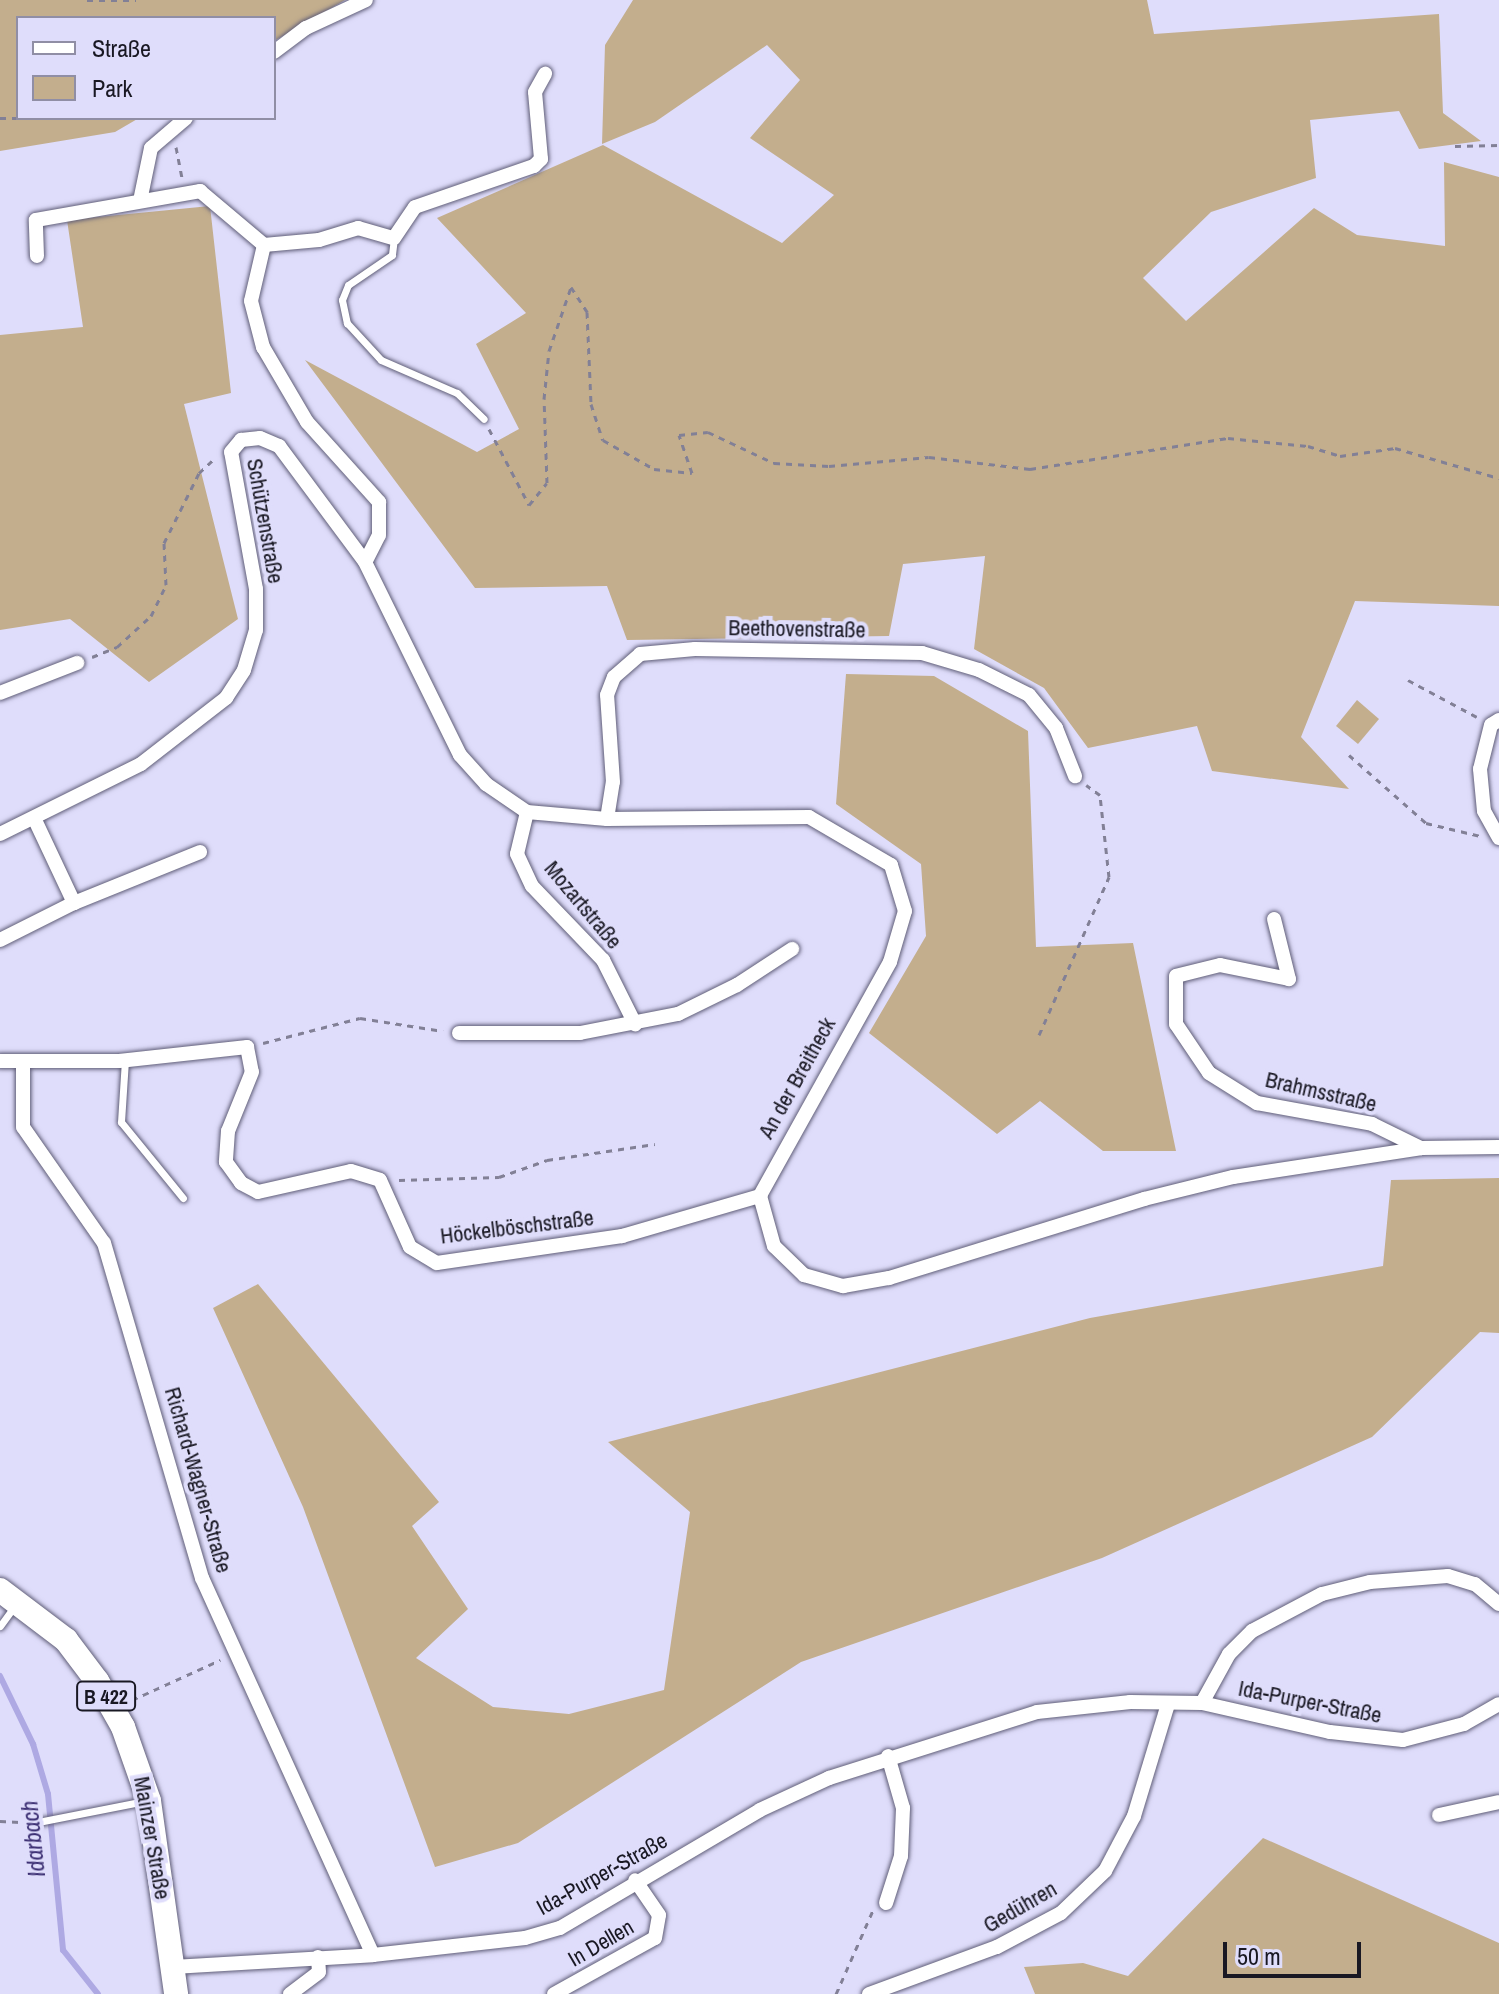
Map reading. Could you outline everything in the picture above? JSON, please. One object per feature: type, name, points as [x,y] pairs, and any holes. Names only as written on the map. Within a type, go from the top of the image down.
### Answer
[{"type":"main road","name":"Mainzer Straße","points":[[9,1595],[66,1640],[114,1709],[149,1801],[176,1994]]},
{"type":"street","points":[[276,50],[306,28],[366,0]]},
{"type":"street","points":[[37,256],[36,220],[200,191],[215,198],[264,245],[319,240],[358,228],[394,238],[415,207],[541,159],[535,92],[545,74]]},
{"type":"street","points":[[140,201],[151,148],[183,120]]},
{"type":"street","points":[[264,245],[251,301],[263,347],[307,422],[379,502],[379,535],[365,562]]},
{"type":"street","name":"Schützenstraße","points":[[0,834],[35,820],[141,764],[226,698],[244,670],[256,630],[256,589],[231,452],[241,440],[260,438],[279,446],[365,562]]},
{"type":"street","name":"An der Breitheck","points":[[365,562],[460,755],[486,784],[527,812],[607,819],[809,817],[891,865],[905,911],[890,962],[760,1196]]},
{"type":"street","name":"Beethovenstraße","points":[[607,819],[613,782],[607,695],[614,677],[640,654],[695,649],[922,653],[979,670],[1029,695],[1056,728],[1075,776]]},
{"type":"street","points":[[0,693],[77,663]]},
{"type":"street","points":[[1492,838],[1484,811],[1480,769],[1495,722]]},
{"type":"street","name":"Mozartstraße","points":[[527,812],[517,854],[532,886],[603,960],[635,1024]]},
{"type":"street","points":[[35,820],[74,903]]},
{"type":"street","points":[[0,940],[74,903],[200,852]]},
{"type":"street","name":"Brahmsstraße","points":[[1274,919],[1289,979],[1220,965],[1176,976],[1176,1024],[1209,1073],[1257,1103],[1372,1124],[1422,1148]]},
{"type":"street","points":[[459,1033],[580,1033],[678,1014],[737,985],[792,949]]},
{"type":"street","points":[[0,1061],[125,1060],[247,1047],[252,1072],[228,1131],[226,1162],[241,1183],[258,1192],[351,1171],[380,1180]]},
{"type":"street","name":"Richard-Wagner-Straße","points":[[23,1062],[23,1127],[104,1243],[202,1578],[238,1651],[373,1955]]},
{"type":"street","points":[[760,1196],[774,1246],[804,1275],[843,1286],[889,1278],[1144,1199],[1233,1177],[1422,1148],[1499,1147]]},
{"type":"street","name":"Höckelböschstraße","points":[[380,1180],[410,1247],[437,1263],[622,1236],[760,1196]]},
{"type":"street","name":"Ida-Purper-Straße","points":[[1202,1703],[1229,1654],[1252,1631],[1322,1594],[1370,1582],[1448,1576],[1475,1584],[1499,1604]]},
{"type":"street","name":"Ida-Purper-Straße","points":[[173,1967],[373,1955],[525,1938],[560,1928],[635,1880],[760,1810],[888,1756],[1037,1712],[1202,1703],[1330,1732],[1403,1740],[1464,1724],[1499,1704]]},
{"type":"street","name":"Gedühren","points":[[869,1994],[997,1947],[1061,1913],[1094,1882],[1134,1816],[1168,1704]]},
{"type":"street","points":[[886,1903],[901,1856],[903,1808],[888,1756]]},
{"type":"street","points":[[1439,1815],[1499,1802]]},
{"type":"street","name":"In Dellen","points":[[554,1994],[655,1938],[659,1915],[635,1880]]},
{"type":"street","points":[[290,1994],[319,1972],[318,1957]]},
{"type":"lane","points":[[394,238],[392,255],[348,285],[342,300],[347,323],[381,360],[457,393],[484,419]]},
{"type":"lane","points":[[125,1060],[121,1122],[183,1198]]},
{"type":"lane","points":[[0,1626],[9,1595]]},
{"type":"lane","points":[[33,1823],[149,1801]]},
{"type":"path","points":[[87,0],[136,0]]},
{"type":"path","points":[[172,128],[186,193]]},
{"type":"path","points":[[1455,146],[1499,145]]},
{"type":"path","points":[[484,419],[529,505],[547,483],[546,375],[571,287],[587,312],[591,404],[603,440],[654,469],[692,473],[679,435],[708,432],[774,463],[829,466],[929,457],[1030,469],[1228,438],[1308,446],[1340,456],[1395,448],[1499,478]]},
{"type":"path","points":[[77,663],[117,647],[151,616],[166,585],[164,543],[199,473],[231,452]]},
{"type":"path","points":[[1408,680],[1495,722]]},
{"type":"path","points":[[1349,755],[1426,823],[1492,838]]},
{"type":"path","points":[[1039,1035],[1109,877],[1100,795],[1075,776]]},
{"type":"path","points":[[247,1047],[360,1018],[459,1033]]},
{"type":"path","points":[[380,1180],[499,1177],[547,1160],[655,1144]]},
{"type":"path","points":[[114,1709],[238,1651]]},
{"type":"path","points":[[0,1821],[33,1823]]},
{"type":"path","points":[[836,1994],[871,1912],[886,1903]]},
{"type":"green space","points":[[0,0],[345,0],[276,40],[276,16],[16,16],[16,120],[136,120],[115,132],[0,151]]},
{"type":"green space","points":[[633,0],[1147,0],[1154,34],[1439,14],[1443,113],[1481,141],[1419,149],[1399,111],[1310,120],[1316,178],[1211,212],[1143,278],[1186,321],[1314,208],[1357,235],[1445,246],[1444,162],[1499,177],[1499,606],[1355,601],[1301,737],[1349,789],[1212,771],[1197,726],[1088,748],[1044,688],[974,649],[985,556],[903,564],[889,636],[627,640],[607,586],[475,588],[305,360],[477,452],[519,429],[476,344],[526,313],[437,218],[603,145],[782,243],[834,195],[750,138],[800,80],[767,45],[655,122],[602,144],[605,45]]},
{"type":"green space","points":[[210,206],[231,393],[184,404],[238,619],[149,682],[70,619],[0,630],[0,335],[83,327],[67,220]]},
{"type":"green space","points":[[846,674],[934,676],[1028,731],[1036,947],[1133,943],[1176,1151],[1103,1151],[1040,1101],[997,1134],[869,1033],[926,936],[921,864],[836,804]]},
{"type":"green space","points":[[1357,700],[1379,719],[1358,744],[1336,726]]},
{"type":"green space","points":[[1499,1178],[1499,1333],[1480,1332],[1372,1437],[1102,1558],[801,1662],[518,1843],[435,1867],[303,1507],[213,1308],[258,1284],[439,1502],[412,1526],[468,1609],[416,1658],[493,1707],[569,1714],[664,1690],[690,1512],[608,1442],[1090,1318],[1383,1266],[1391,1180]]},
{"type":"green space","points":[[1263,1838],[1499,1943],[1499,1994],[1035,1994],[1024,1967],[1083,1963],[1128,1976]]},
{"type":"waterway","name":"Idarbach","points":[[0,1676],[33,1744],[48,1794],[63,1950],[98,1994]]}]
